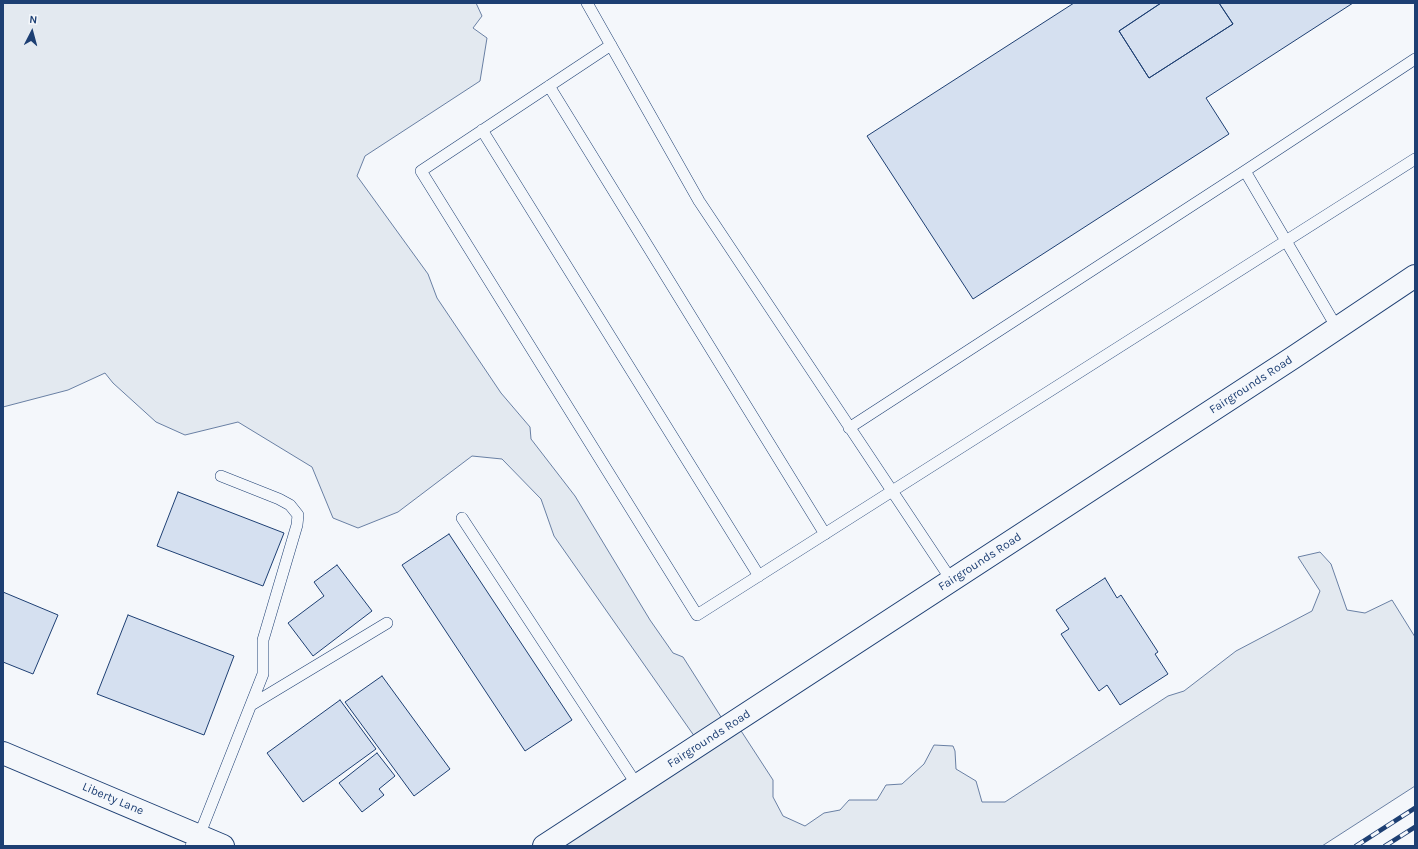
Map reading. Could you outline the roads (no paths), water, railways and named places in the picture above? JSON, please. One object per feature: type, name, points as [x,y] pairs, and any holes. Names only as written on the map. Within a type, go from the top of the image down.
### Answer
[{"type":"street","name":"Fairgrounds Road","points":[[544,846],[952,581],[1415,276]]},
{"type":"street","name":"Liberty Lane","points":[[3,753],[195,841],[223,846]]},
{"type":"lane","points":[[586,3],[698,201],[891,492],[952,581]]},
{"type":"lane","points":[[610,46],[420,171],[697,615],[1415,159]]},
{"type":"lane","points":[[849,428],[1415,59]]},
{"type":"lane","points":[[549,86],[825,534]]},
{"type":"lane","points":[[482,130],[759,576]]},
{"type":"lane","points":[[1245,171],[1337,328]]},
{"type":"lane","points":[[195,841],[263,674],[263,640],[297,525],[298,515],[290,505],[279,499],[221,476]]},
{"type":"lane","points":[[462,518],[637,785]]},
{"type":"lane","points":[[251,705],[387,623]]},
{"type":"railway","points":[[1356,846],[1415,808]]},
{"type":"railway","points":[[1385,846],[1415,827]]}]
